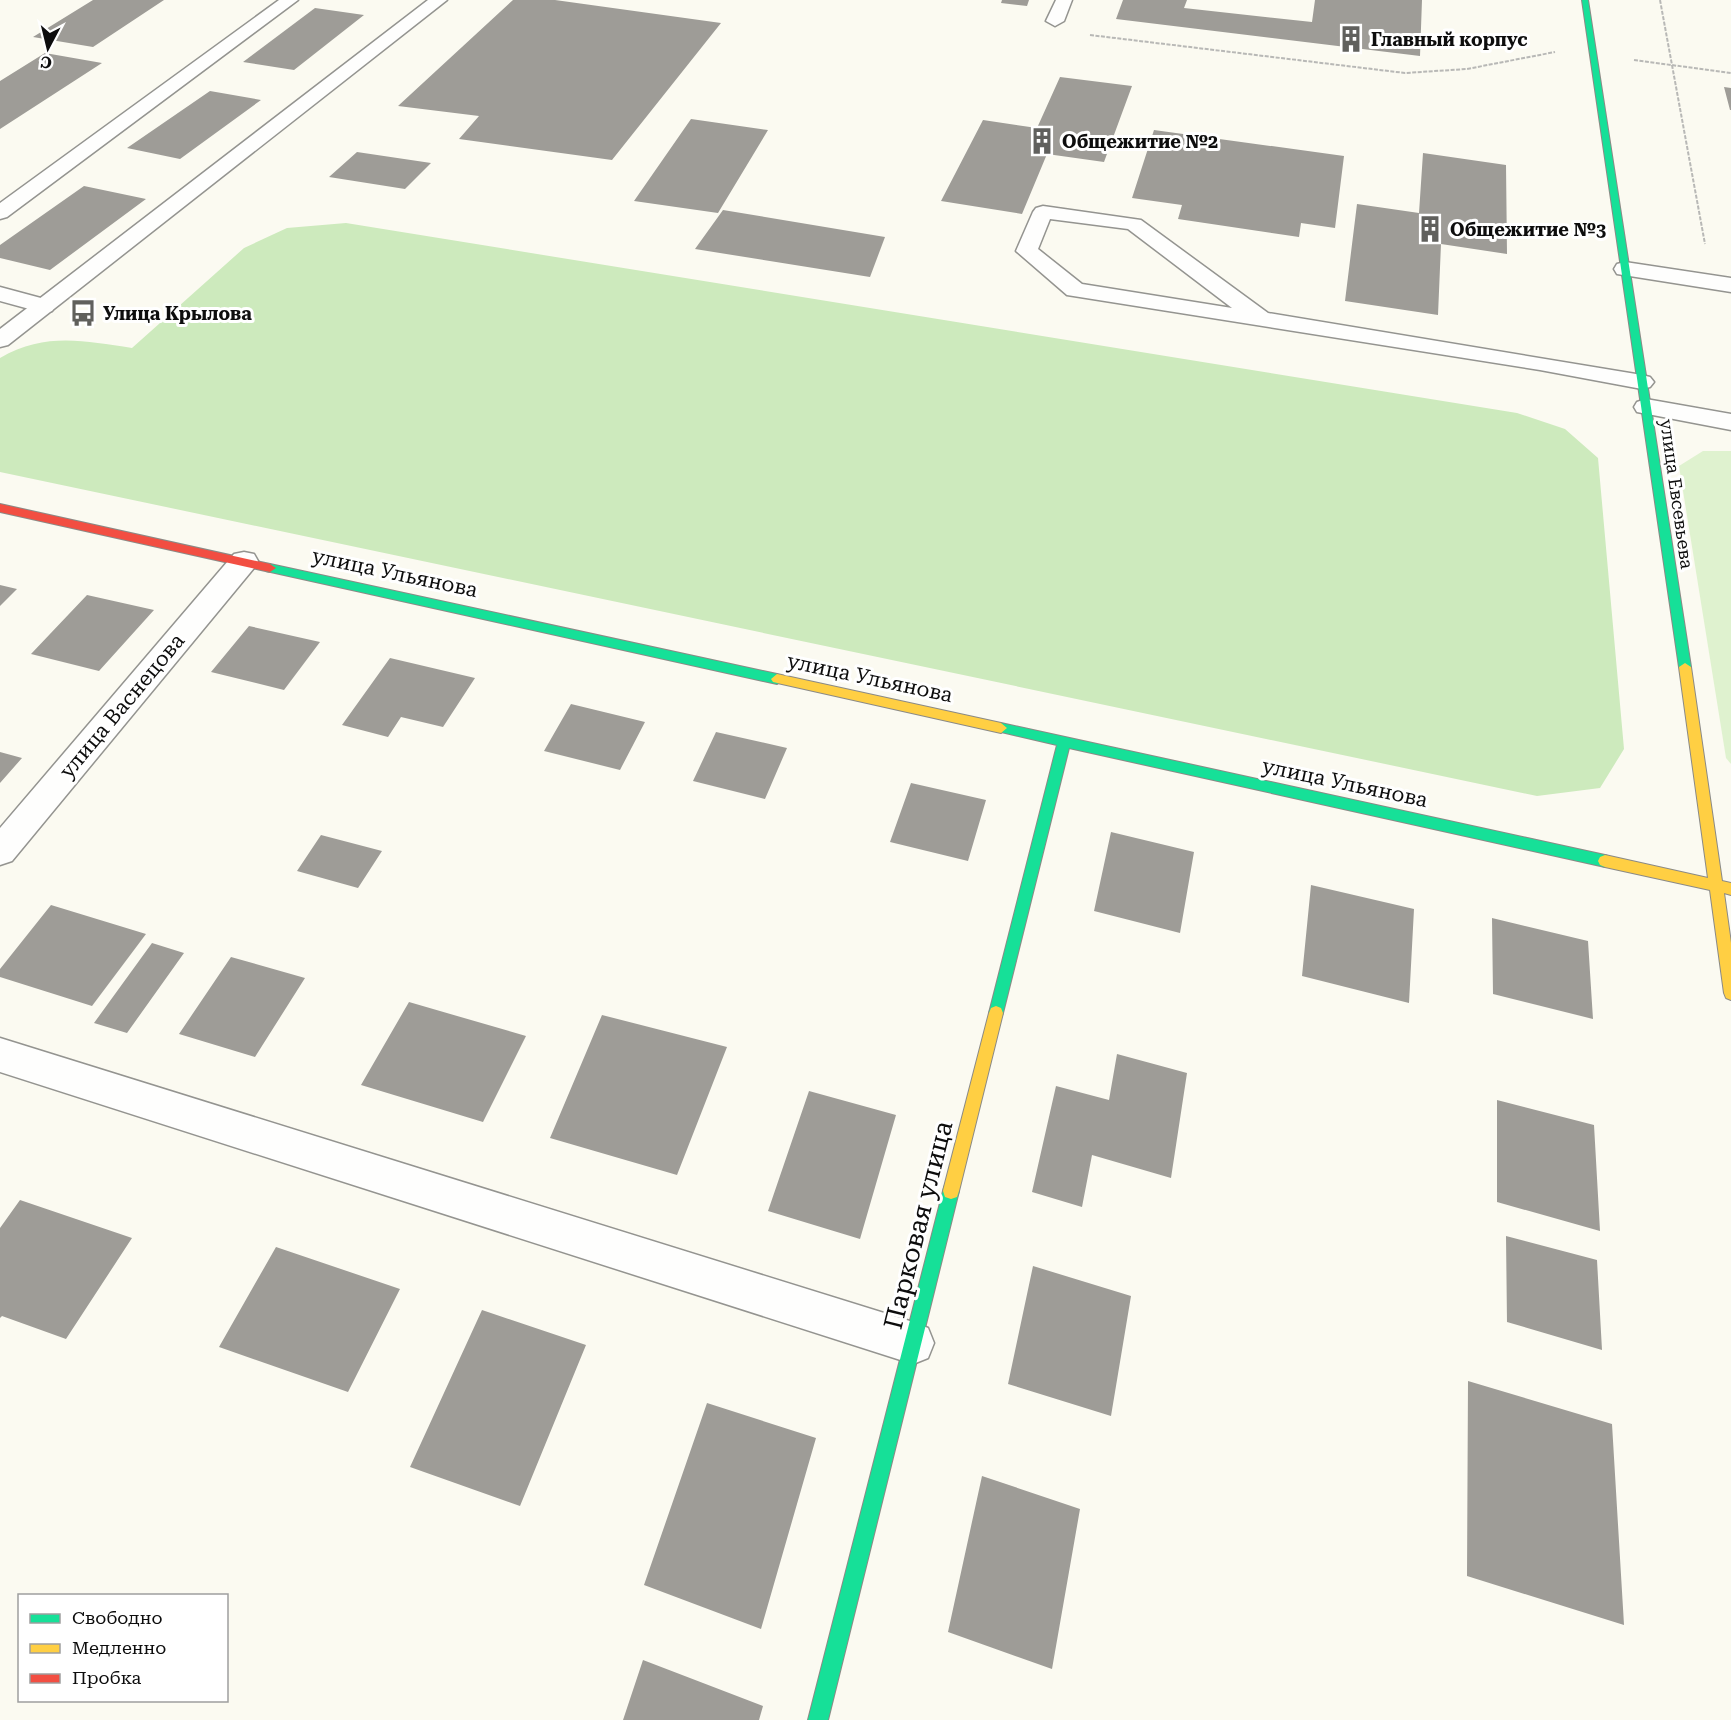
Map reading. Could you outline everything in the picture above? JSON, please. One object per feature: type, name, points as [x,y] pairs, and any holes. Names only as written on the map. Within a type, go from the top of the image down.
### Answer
[{"type":"street","points":[[0,213],[290,0]]},
{"type":"street","points":[[0,340],[439,0]]},
{"type":"street","points":[[1054,21],[1064,0]]},
{"type":"street","name":"улица Евсевьева","points":[[1585,0],[1642,382],[1724,888],[1731,993]]},
{"type":"street","points":[[1261,319],[1134,224],[1043,212],[1027,251],[1076,290],[1540,363],[1642,382]]},
{"type":"street","points":[[1625,269],[1721,283]]},
{"type":"street","points":[[0,294],[44,306]]},
{"type":"street","points":[[1646,407],[1731,422]]},
{"type":"street","name":"улица Ульянова","points":[[0,508],[1724,888]]},
{"type":"street","name":"улица Васнецова","points":[[0,851],[244,561]]},
{"type":"street","name":"Парковая улица","points":[[818,1720],[1064,742]]},
{"type":"street","points":[[0,1055],[913,1342]]},
{"type":"path","points":[[1660,0],[1721,283]]},
{"type":"path","points":[[1054,21],[1053,25],[1062,32],[1405,73],[1467,69],[1537,53],[1556,52],[1731,73]]},
{"type":"green space","points":[[346,223],[1517,413],[1565,429],[1598,458],[1624,749],[1600,788],[1537,796],[0,472],[0,358],[33,344],[49,342],[81,341],[132,348],[244,248],[287,228]]},
{"type":"green space","points":[[1703,451],[1731,451],[1731,764],[1726,758],[1679,466]]},
{"type":"building","points":[[93,0],[164,0],[93,47],[33,37]]},
{"type":"building","points":[[513,0],[555,0],[721,23],[612,160],[459,139],[479,116],[398,106]]},
{"type":"building","points":[[1002,0],[1029,0],[1027,6],[1001,3]]},
{"type":"building","name":"Главный корпус","points":[[1123,0],[1187,0],[1184,8],[1312,22],[1315,0],[1422,0],[1420,56],[1116,19]]},
{"type":"building","points":[[315,8],[364,15],[294,70],[243,62]]},
{"type":"building","points":[[45,53],[102,63],[0,129],[0,81]]},
{"type":"building","name":"Общежитие №2","points":[[1060,77],[1132,86],[1104,162],[1047,154],[1022,214],[941,201],[983,120],[1037,128]]},
{"type":"building","points":[[1724,87],[1731,88],[1731,110],[1730,110]]},
{"type":"building","points":[[210,91],[261,100],[180,159],[127,148]]},
{"type":"building","points":[[691,119],[768,130],[718,213],[634,201]]},
{"type":"building","points":[[1154,130],[1344,156],[1335,228],[1301,223],[1299,237],[1178,219],[1182,205],[1132,198]]},
{"type":"building","points":[[357,152],[431,163],[405,189],[329,177]]},
{"type":"building","name":"Общежитие №3","points":[[1423,153],[1506,165],[1507,254],[1441,244],[1438,315],[1345,301],[1357,204],[1419,213]]},
{"type":"building","points":[[84,186],[146,199],[50,270],[0,258],[0,245]]},
{"type":"building","points":[[723,210],[885,237],[870,277],[695,249]]},
{"type":"building","points":[[0,585],[17,589],[0,606]]},
{"type":"building","points":[[87,595],[154,610],[99,671],[31,654]]},
{"type":"building","points":[[249,626],[320,642],[284,690],[211,672]]},
{"type":"building","points":[[390,658],[475,678],[443,727],[401,717],[388,737],[342,725]]},
{"type":"building","points":[[571,704],[645,722],[620,770],[544,751]]},
{"type":"building","points":[[716,732],[787,748],[765,799],[693,781]]},
{"type":"building","points":[[0,752],[22,758],[0,783]]},
{"type":"building","points":[[911,783],[986,800],[968,861],[890,842]]},
{"type":"building","points":[[1111,832],[1194,852],[1180,933],[1094,911]]},
{"type":"building","points":[[321,835],[382,851],[358,888],[297,871]]},
{"type":"building","points":[[1311,885],[1414,909],[1409,1003],[1302,976]]},
{"type":"building","points":[[51,905],[146,934],[92,1006],[0,977],[0,969]]},
{"type":"building","points":[[1492,918],[1588,941],[1593,1019],[1493,994]]},
{"type":"building","points":[[152,943],[184,953],[127,1033],[94,1023]]},
{"type":"building","points":[[231,957],[305,978],[255,1057],[179,1034]]},
{"type":"building","points":[[409,1002],[526,1036],[483,1122],[361,1085]]},
{"type":"building","points":[[602,1015],[727,1047],[677,1175],[550,1138]]},
{"type":"building","points":[[1117,1054],[1187,1073],[1171,1178],[1092,1155],[1082,1207],[1032,1192],[1056,1086],[1109,1100]]},
{"type":"building","points":[[809,1091],[896,1115],[860,1239],[768,1211]]},
{"type":"building","points":[[1497,1100],[1594,1125],[1600,1231],[1497,1202]]},
{"type":"building","points":[[20,1200],[132,1238],[66,1339],[2,1316],[0,1318],[0,1228]]},
{"type":"building","points":[[1506,1236],[1597,1260],[1602,1350],[1507,1322]]},
{"type":"building","points":[[276,1247],[400,1289],[348,1392],[219,1347]]},
{"type":"building","points":[[1033,1266],[1131,1296],[1111,1416],[1008,1384]]},
{"type":"building","points":[[482,1310],[586,1345],[520,1506],[410,1467]]},
{"type":"building","points":[[1468,1381],[1612,1424],[1624,1625],[1467,1576]]},
{"type":"building","points":[[707,1403],[816,1438],[761,1629],[644,1585]]},
{"type":"building","points":[[982,1476],[1080,1509],[1052,1669],[948,1632]]},
{"type":"building","points":[[643,1660],[763,1706],[759,1720],[623,1720]]},
{"type":"traffic: fast","points":[[1585,0],[1685,667]]},
{"type":"traffic: fast","points":[[270,568],[777,679]]},
{"type":"traffic: fast","points":[[1001,728],[1605,861]]},
{"type":"traffic: fast","points":[[996,1013],[1064,742]]},
{"type":"traffic: fast","points":[[818,1720],[951,1191]]},
{"type":"traffic: slow","points":[[1685,667],[1731,993]]},
{"type":"traffic: slow","points":[[777,679],[1001,728]]},
{"type":"traffic: slow","points":[[1605,861],[1731,889]]},
{"type":"traffic: slow","points":[[951,1191],[996,1013]]},
{"type":"traffic: jam","points":[[0,508],[270,568]]},
{"type":"place","name":"Главный корпус","points":[[1351,39]]},
{"type":"place","name":"Общежитие №2","points":[[1042,141]]},
{"type":"place","name":"Общежитие №3","points":[[1430,229]]},
{"type":"place","name":"Улица Крылова","points":[[83,313]]}]
